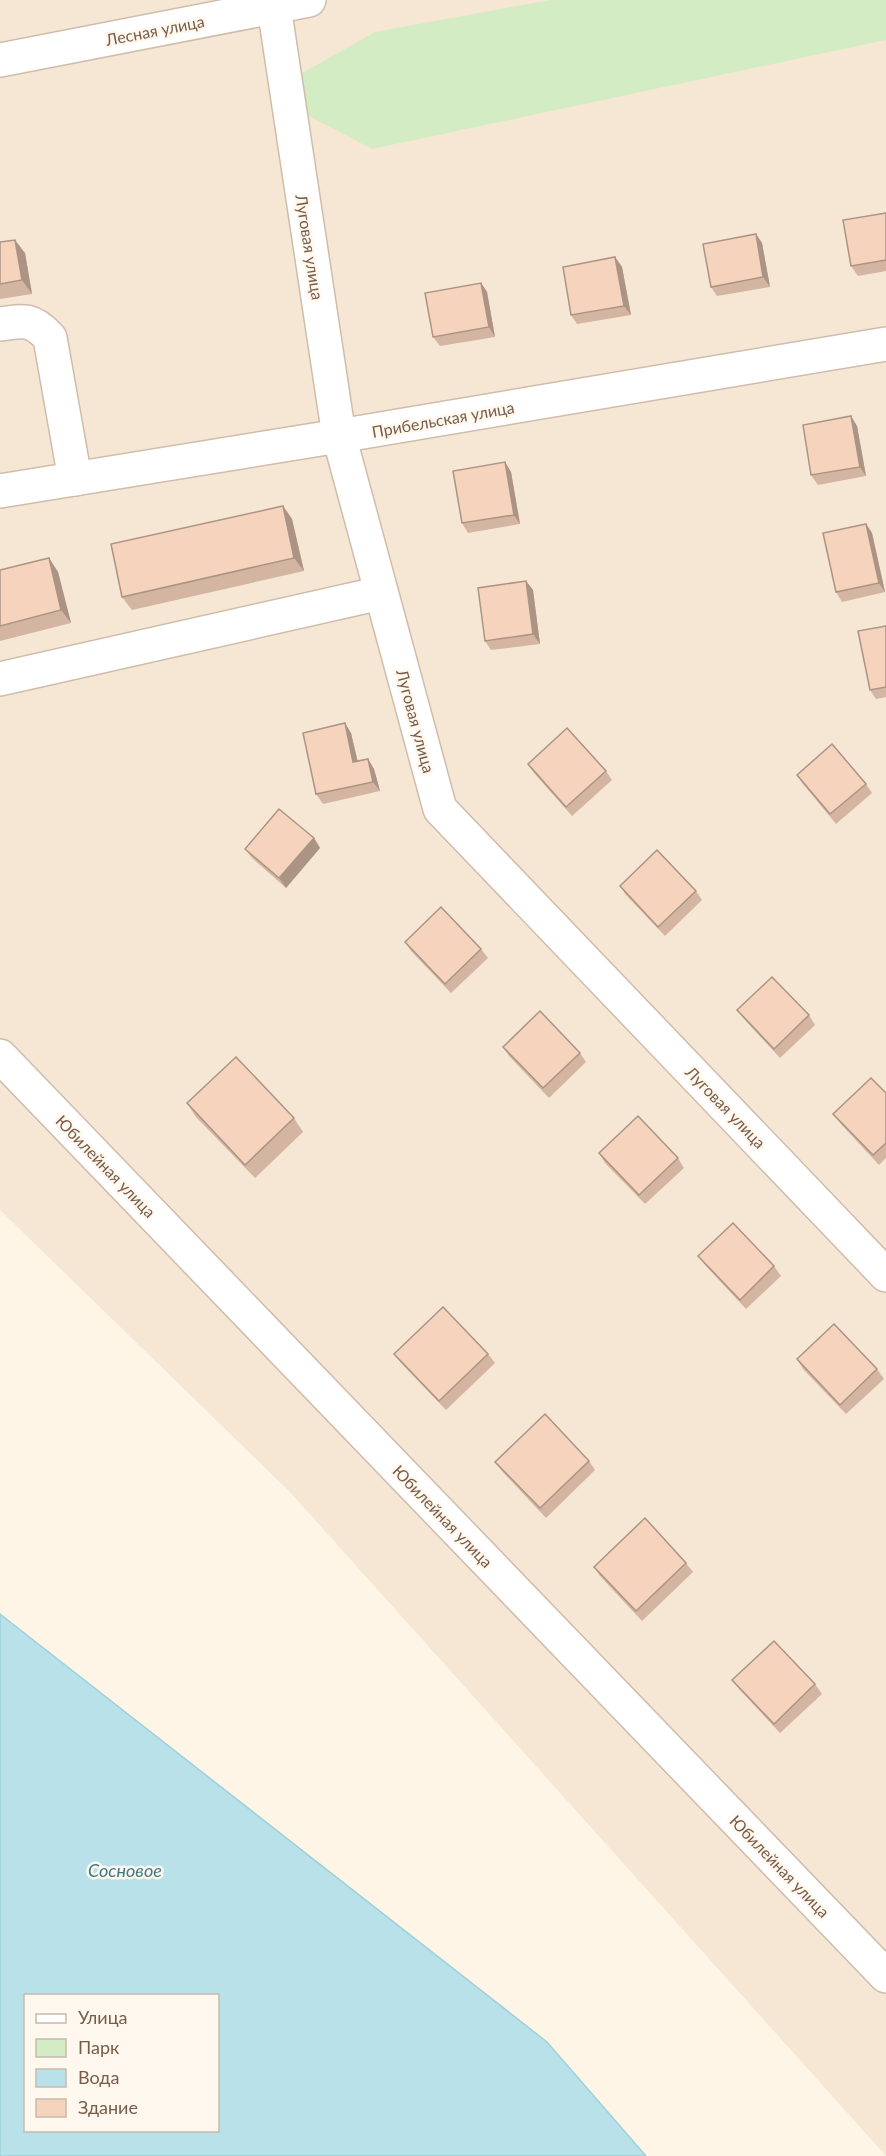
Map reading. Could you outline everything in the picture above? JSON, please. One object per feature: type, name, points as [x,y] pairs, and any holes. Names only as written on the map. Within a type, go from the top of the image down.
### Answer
[{"type":"street","name":"Лесная улица","points":[[0,60],[274,3],[309,0]]},
{"type":"street","name":"Луговая улица","points":[[274,3],[339,436],[440,809],[886,1275]]},
{"type":"street","points":[[0,324],[18,321],[38,324],[50,338],[75,479]]},
{"type":"street","name":"Прибельская улица","points":[[0,491],[886,344]]},
{"type":"street","points":[[0,679],[381,592]]},
{"type":"street","name":"Юбилейная улица","points":[[0,1056],[886,1976]]},
{"type":"shaded area","points":[[0,0],[886,0],[886,2156],[289,1491],[0,1210]]},
{"type":"green space","points":[[550,0],[886,0],[886,40],[372,149],[288,105],[297,76],[375,32]]},
{"type":"water","name":"Сосновое","points":[[0,1614],[547,2042],[646,2156],[0,2156]]},
{"type":"building","points":[[886,213],[886,260],[851,266],[843,220]]},
{"type":"building","points":[[756,234],[763,277],[711,287],[703,244]]},
{"type":"building","points":[[15,240],[22,280],[0,284],[0,242]]},
{"type":"building","points":[[615,257],[624,306],[571,315],[563,267]]},
{"type":"building","points":[[481,283],[489,327],[433,337],[425,293]]},
{"type":"building","points":[[851,416],[860,467],[811,475],[803,425]]},
{"type":"building","points":[[505,462],[514,515],[462,523],[453,471]]},
{"type":"building","points":[[283,506],[294,558],[122,597],[111,544]]},
{"type":"building","points":[[866,524],[879,583],[836,592],[823,533]]},
{"type":"building","points":[[49,558],[61,610],[0,626],[0,570]]},
{"type":"building","points":[[526,581],[533,634],[485,641],[478,588]]},
{"type":"building","points":[[886,626],[886,687],[870,690],[858,631]]},
{"type":"building","points":[[345,723],[353,762],[368,759],[373,782],[316,794],[303,733]]},
{"type":"building","points":[[567,728],[606,771],[566,807],[528,764]]},
{"type":"building","points":[[832,744],[866,784],[830,814],[797,775]]},
{"type":"building","points":[[279,809],[314,838],[279,878],[245,849]]},
{"type":"building","points":[[657,850],[696,891],[658,927],[620,886]]},
{"type":"building","points":[[441,907],[481,949],[445,984],[405,942]]},
{"type":"building","points":[[772,977],[809,1015],[774,1049],[737,1010]]},
{"type":"building","points":[[540,1011],[580,1053],[543,1088],[503,1047]]},
{"type":"building","points":[[236,1057],[294,1118],[245,1165],[187,1103]]},
{"type":"building","points":[[871,1078],[886,1093],[886,1143],[873,1155],[833,1114]]},
{"type":"building","points":[[638,1116],[678,1158],[639,1195],[599,1153]]},
{"type":"building","points":[[733,1223],[774,1266],[740,1300],[698,1256]]},
{"type":"building","points":[[443,1307],[488,1354],[439,1401],[394,1354]]},
{"type":"building","points":[[834,1324],[877,1369],[840,1405],[797,1359]]},
{"type":"building","points":[[545,1414],[589,1461],[540,1508],[495,1462]]},
{"type":"building","points":[[645,1518],[686,1563],[636,1611],[594,1567]]},
{"type":"building","points":[[774,1641],[815,1684],[774,1724],[732,1680]]}]
